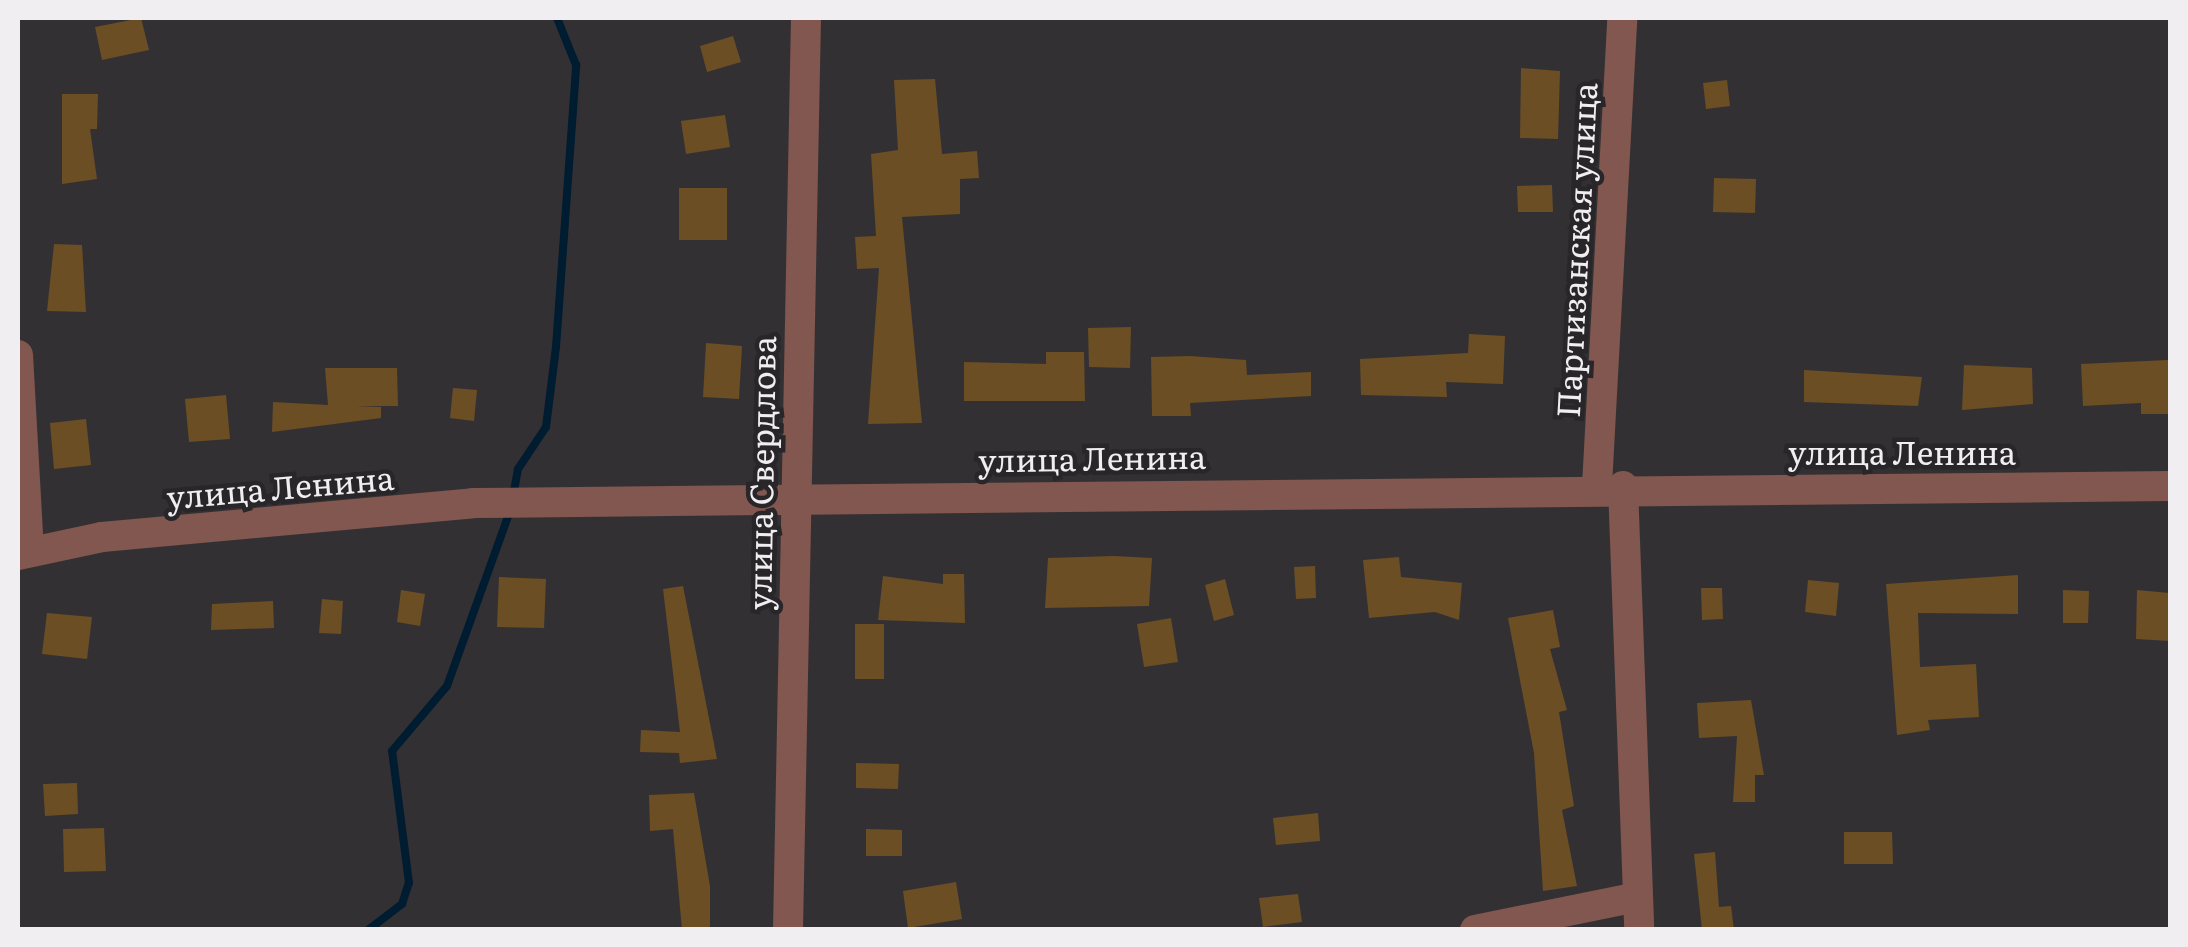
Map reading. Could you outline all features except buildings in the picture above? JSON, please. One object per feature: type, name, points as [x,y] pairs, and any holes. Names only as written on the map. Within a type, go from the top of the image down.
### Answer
[{"type":"street","name":"улица Свердлова","points":[[788,930],[793,495],[806,18]]},
{"type":"street","name":"Партизанская улица","points":[[1622,18],[1610,486],[1638,930]]},
{"type":"street","points":[[18,355],[23,553]]},
{"type":"street","name":"улица Ленина","points":[[23,553],[472,503],[793,495],[1610,486],[2170,486]]},
{"type":"street","points":[[1475,930],[1638,897]]},
{"type":"waterway","points":[[513,497],[518,469],[546,427],[556,347],[576,65],[557,18]]},
{"type":"waterway","points":[[368,930],[402,904],[409,883],[392,751],[447,686],[510,511]]}]
